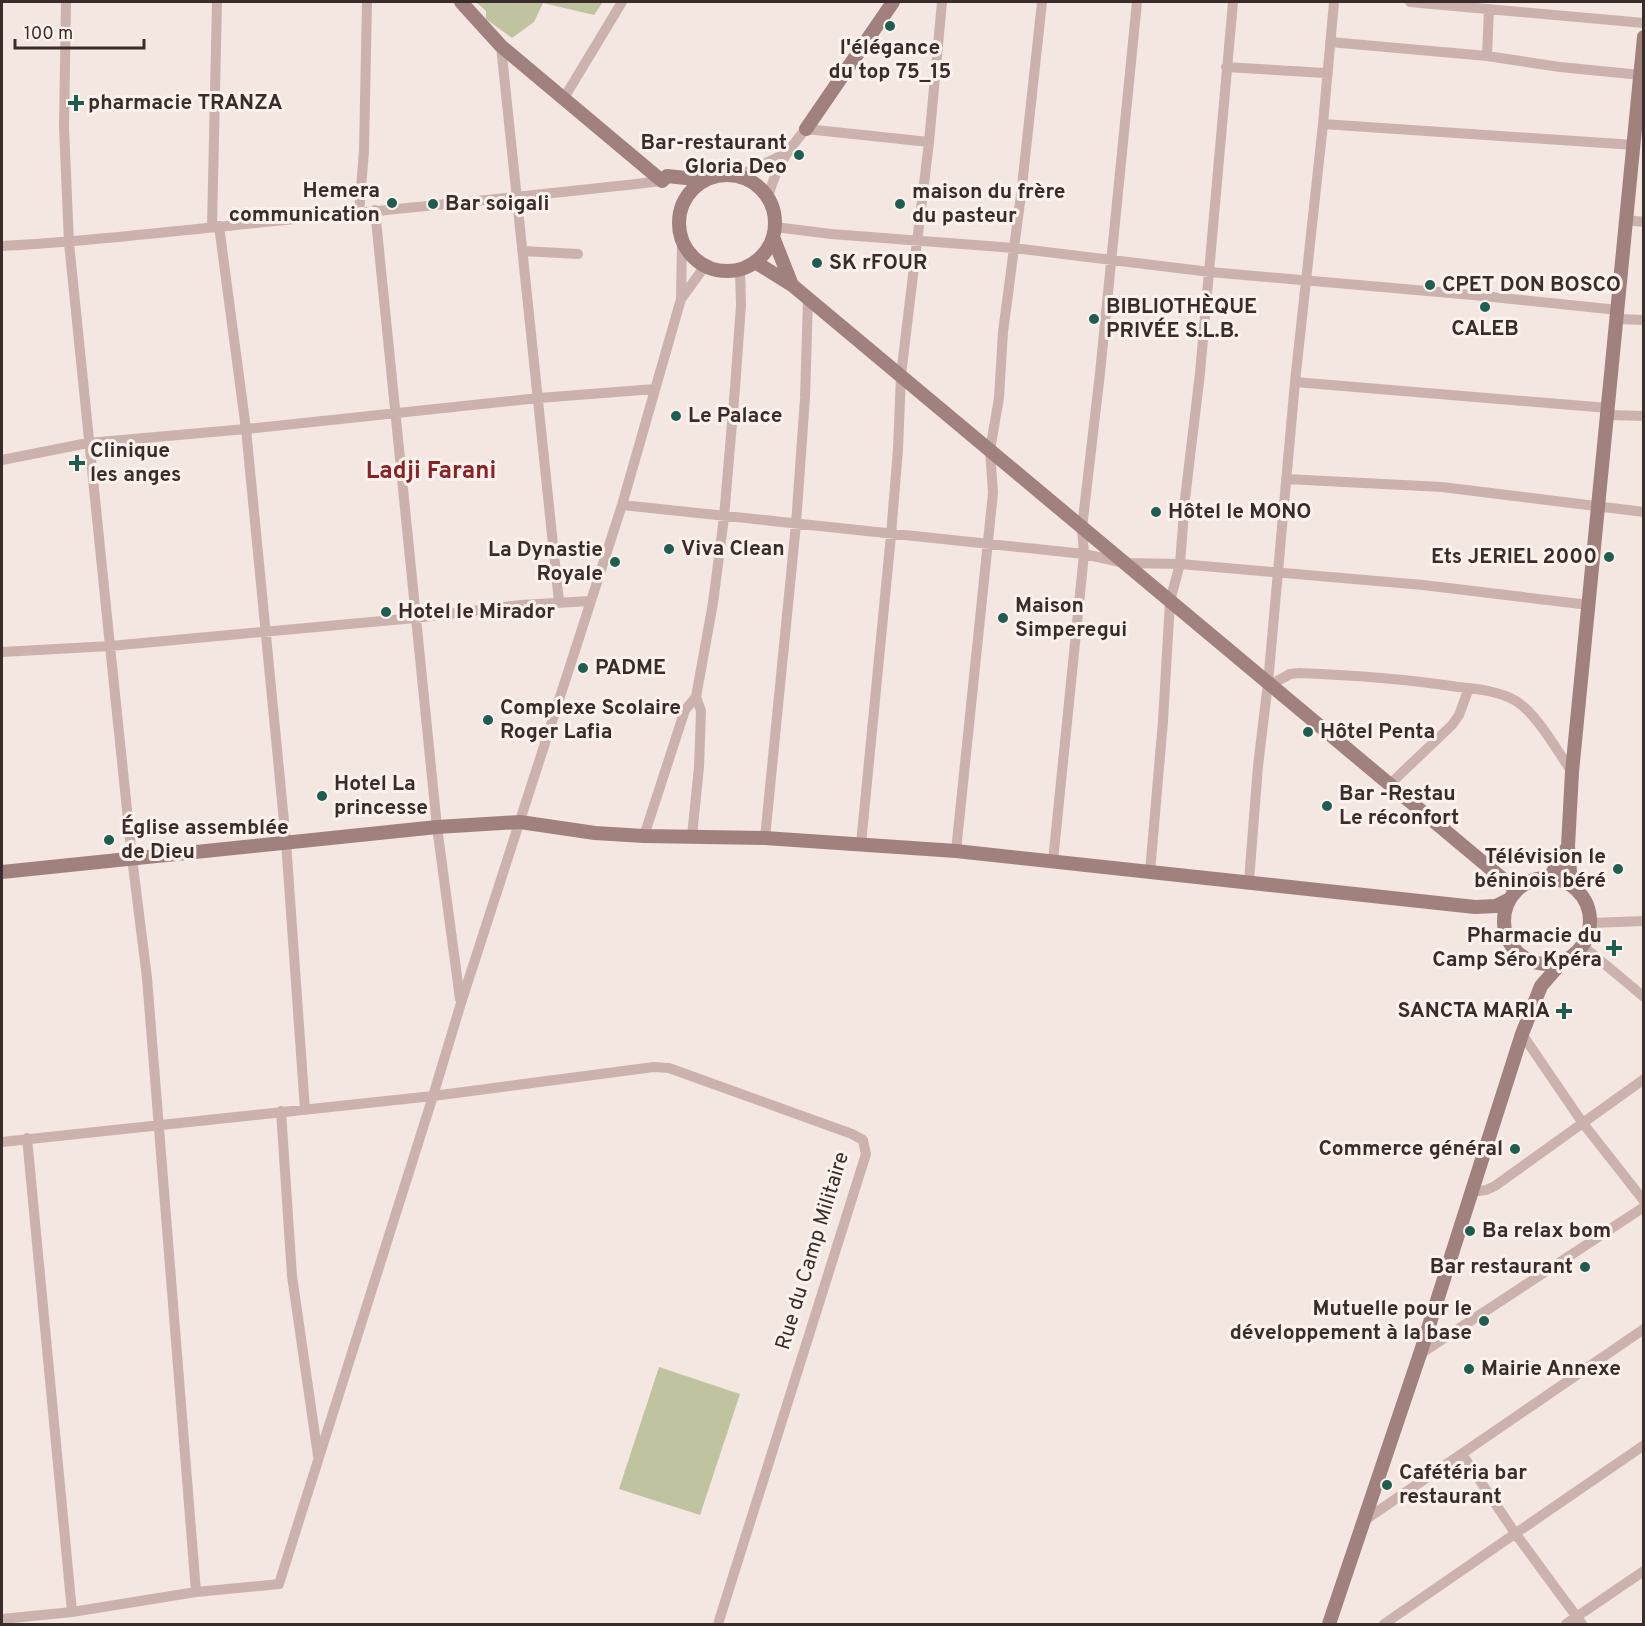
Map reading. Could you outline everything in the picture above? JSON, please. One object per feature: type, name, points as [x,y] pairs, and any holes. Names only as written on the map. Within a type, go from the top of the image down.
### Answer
[{"type":"street","points":[[66,2],[64,127],[69,243],[132,858],[147,978],[196,1592]]},
{"type":"street","points":[[217,2],[216,227],[246,429],[286,842],[306,1110]]},
{"type":"street","points":[[359,213],[364,151],[367,2]]},
{"type":"street","points":[[461,2],[501,46],[664,178],[684,200]]},
{"type":"street","points":[[564,98],[622,2]]},
{"type":"street","points":[[768,197],[774,175],[785,153],[806,129],[893,2]]},
{"type":"street","points":[[861,844],[891,535],[901,375],[929,142],[942,2]]},
{"type":"street","points":[[956,851],[993,493],[990,450],[999,398],[1003,332],[1042,2]]},
{"type":"street","points":[[1053,861],[1084,554],[1082,528],[1137,2]]},
{"type":"street","points":[[1150,872],[1163,721],[1170,601],[1180,564],[1210,272],[1233,2]]},
{"type":"street","points":[[1249,881],[1258,766],[1269,684],[1294,382],[1323,124],[1334,2]]},
{"type":"street","points":[[1410,2],[1644,23]]},
{"type":"street","points":[[1488,56],[1489,9]]},
{"type":"street","points":[[1571,885],[1568,846],[1572,772],[1644,37]]},
{"type":"street","points":[[1330,42],[1488,56],[1560,67],[1641,75]]},
{"type":"street","points":[[501,46],[559,602]]},
{"type":"street","points":[[1226,67],[1326,73]]},
{"type":"street","points":[[1323,124],[1634,145]]},
{"type":"street","points":[[806,129],[929,142]]},
{"type":"street","points":[[738,176],[785,153]]},
{"type":"street","points":[[2,246],[69,243],[375,210],[517,198],[664,178],[705,180],[721,175],[738,176],[754,184],[768,197],[774,212],[774,232],[792,285]]},
{"type":"street","points":[[705,180],[690,192],[679,214],[678,228],[682,242],[691,256],[705,266],[722,271],[740,269],[755,262],[762,255],[774,232]]},
{"type":"street","points":[[375,210],[437,827],[461,1003]]},
{"type":"street","points":[[1626,220],[1644,222]]},
{"type":"street","points":[[774,232],[1014,248],[1210,272],[1618,314],[1644,320]]},
{"type":"street","points":[[2,1619],[72,1612],[196,1592],[279,1584],[461,1003],[622,505],[681,299],[682,242]]},
{"type":"street","points":[[523,251],[578,254]]},
{"type":"street","points":[[755,262],[792,285],[901,375],[1390,784],[1512,895]]},
{"type":"street","points":[[681,299],[705,266]]},
{"type":"street","points":[[692,836],[699,767],[701,711],[696,697],[713,603],[724,517],[741,305],[740,269]]},
{"type":"street","points":[[765,838],[796,524],[805,399],[808,298]]},
{"type":"street","points":[[1294,382],[1644,416]]},
{"type":"street","points":[[2,460],[88,443],[539,398],[655,389]]},
{"type":"street","points":[[1286,479],[1442,487],[1644,512]]},
{"type":"street","points":[[622,505],[1084,554],[1125,563],[1180,564],[1423,585],[1589,605]]},
{"type":"street","points":[[2,652],[110,646],[415,618],[559,602],[590,602]]},
{"type":"street","points":[[1269,684],[1290,674],[1299,673],[1379,678],[1469,688],[1500,694],[1516,701],[1526,710],[1572,772]]},
{"type":"street","points":[[1390,784],[1452,725],[1466,700],[1469,688]]},
{"type":"street","points":[[644,836],[685,710],[696,697]]},
{"type":"street","points":[[2,872],[437,827],[520,822],[570,830],[644,836],[765,838],[956,851],[1475,907],[1496,906],[1526,882],[1550,877],[1571,885],[1586,901],[1591,923],[1583,946],[1574,956],[1562,962],[1547,964],[1533,962],[1522,956],[1513,948],[1504,926],[1504,913],[1512,895]]},
{"type":"street","points":[[1550,877],[1568,846]]},
{"type":"street","points":[[1475,907],[1494,917],[1504,926]]},
{"type":"street","points":[[1591,923],[1644,921]]},
{"type":"street","points":[[1583,946],[1644,997]]},
{"type":"street","points":[[1533,962],[1541,986]]},
{"type":"street","points":[[1329,1624],[1420,1354],[1522,1034],[1541,986],[1562,962]]},
{"type":"street","points":[[1522,1034],[1582,1122],[1644,1201]]},
{"type":"street","name":"Rue du Camp Militaire","points":[[433,1096],[654,1067],[669,1068],[863,1140],[866,1154],[718,1624]]},
{"type":"street","points":[[1470,1192],[1495,1186],[1644,1079]]},
{"type":"street","points":[[2,1142],[433,1096]]},
{"type":"street","points":[[281,1111],[292,1276],[319,1459]]},
{"type":"street","points":[[27,1138],[72,1612]]},
{"type":"street","points":[[1420,1354],[1644,1207]]},
{"type":"street","points":[[1365,1520],[1644,1329]]},
{"type":"street","points":[[1384,1624],[1644,1445]]},
{"type":"street","points":[[1462,1454],[1515,1533],[1580,1621]]},
{"type":"street","points":[[1566,1624],[1580,1621],[1644,1570]]},
{"type":"green space","points":[[476,2],[603,2],[594,15],[543,3],[534,22],[512,38],[486,19],[486,11]]},
{"type":"green space","points":[[659,1367],[740,1394],[700,1515],[619,1489]]},
{"type":"place","name":"l'élégance du top 75_15","points":[[890,26]]},
{"type":"place","name":"pharmacie TRANZA","points":[[76,103]]},
{"type":"place","name":"Bar-restaurant Gloria Deo","points":[[799,155]]},
{"type":"place","name":"Hemera communication","points":[[392,203]]},
{"type":"place","name":"Bar soigali","points":[[433,204]]},
{"type":"place","name":"maison du frère du pasteur","points":[[900,204]]},
{"type":"place","name":"SK rFOUR","points":[[817,263]]},
{"type":"place","name":"CPET DON BOSCO","points":[[1430,285]]},
{"type":"place","name":"CALEB","points":[[1485,307]]},
{"type":"place","name":"BIBLIOTHÈQUE PRIVÉE S.L.B.","points":[[1094,319]]},
{"type":"place","name":"Le Palace","points":[[676,416]]},
{"type":"place","name":"Clinique les anges","points":[[77,463]]},
{"type":"place","name":"Hôtel le MONO","points":[[1156,512]]},
{"type":"place","name":"Viva Clean","points":[[669,549]]},
{"type":"place","name":"Ets JERIEL 2000","points":[[1609,557]]},
{"type":"place","name":"La Dynastie Royale","points":[[615,562]]},
{"type":"place","name":"Hotel le Mirador","points":[[386,612]]},
{"type":"place","name":"Maison Simperegui","points":[[1003,618]]},
{"type":"place","name":"PADME","points":[[583,668]]},
{"type":"place","name":"Complexe Scolaire Roger Lafia","points":[[488,720]]},
{"type":"place","name":"Hôtel Penta","points":[[1308,732]]},
{"type":"place","name":"Hotel La princesse","points":[[322,796]]},
{"type":"place","name":"Bar -Restau Le réconfort","points":[[1327,806]]},
{"type":"place","name":"Église assemblée de Dieu","points":[[109,840]]},
{"type":"place","name":"Télévision le béninois béré","points":[[1618,869]]},
{"type":"place","name":"Pharmacie du Camp Séro Kpéra","points":[[1614,948]]},
{"type":"place","name":"SANCTA MARIA","points":[[1564,1011]]},
{"type":"place","name":"Commerce général","points":[[1515,1149]]},
{"type":"place","name":"Ba relax bom","points":[[1470,1231]]},
{"type":"place","name":"Bar restaurant","points":[[1585,1267]]},
{"type":"place","name":"Mutuelle pour le développement à la base","points":[[1484,1321]]},
{"type":"place","name":"Mairie Annexe","points":[[1469,1369]]},
{"type":"place","name":"Cafétéria bar restaurant","points":[[1387,1485]]},
{"type":"district","name":"Ladji Farani","points":[[431,472]]}]
